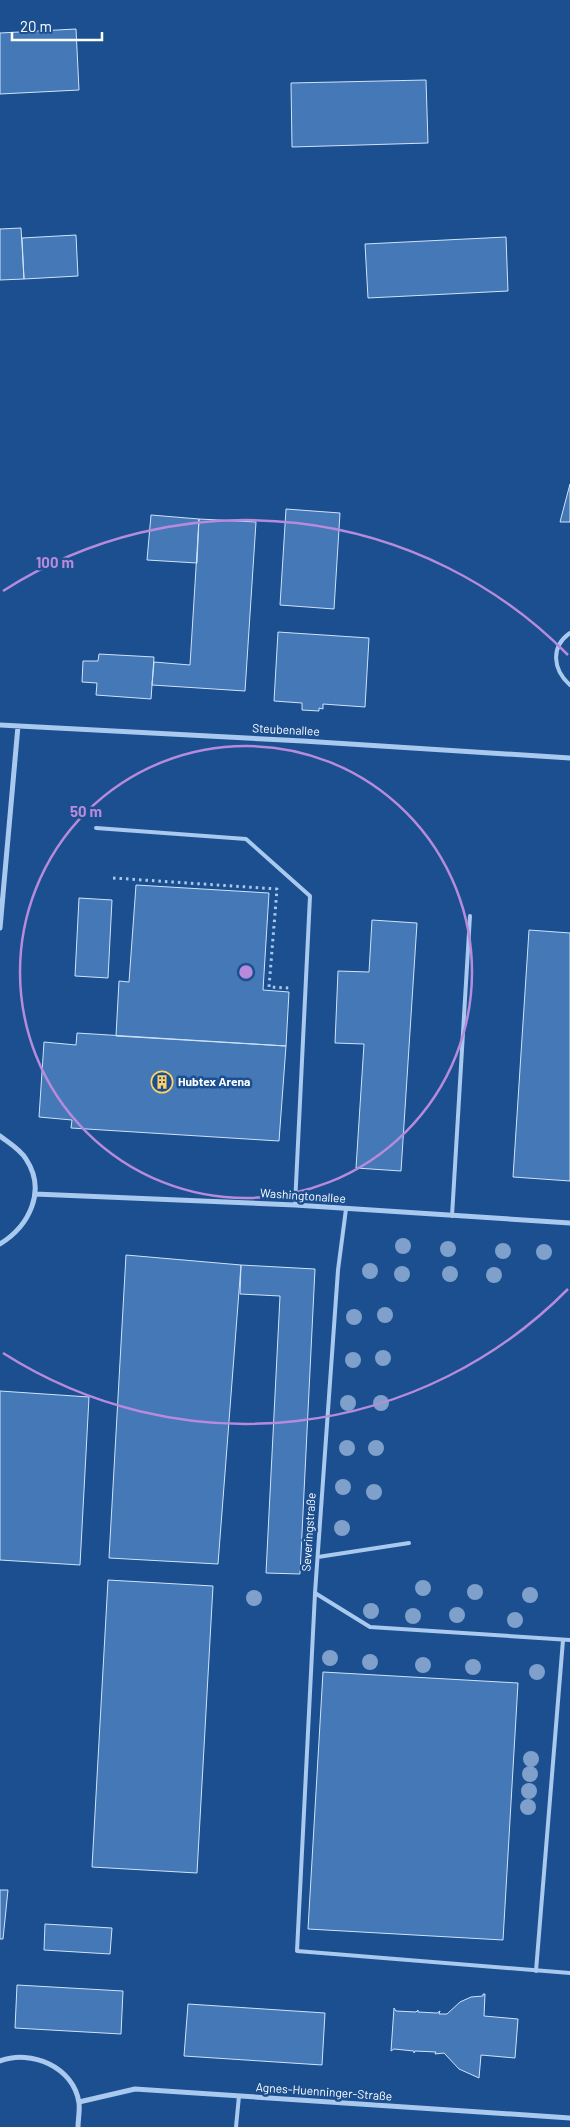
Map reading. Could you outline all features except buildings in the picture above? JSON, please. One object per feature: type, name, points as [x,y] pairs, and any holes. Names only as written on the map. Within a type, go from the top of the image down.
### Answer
[{"type":"street","name":"Steubenallee","points":[[0,725],[303,741],[570,758]]},
{"type":"street","points":[[0,928],[18,726]]},
{"type":"street","points":[[0,1136],[14,1146],[26,1159],[33,1176],[35,1194],[32,1209],[24,1224],[13,1236],[0,1244]]},
{"type":"street","name":"Washingtonallee","points":[[35,1194],[295,1205],[570,1223]]},
{"type":"street","points":[[0,2061],[10,2057],[33,2057],[54,2065],[70,2081],[79,2102],[78,2127]]},
{"type":"street","name":"Agnes-Huenninger-Straße","points":[[79,2102],[134,2088],[570,2118]]},
{"type":"lane","points":[[570,632],[559,644],[556,654],[559,672],[570,685]]},
{"type":"lane","points":[[96,828],[246,839],[310,896],[295,1205]]},
{"type":"lane","points":[[452,1216],[470,916]]},
{"type":"lane","name":"Severingstraße","points":[[346,1209],[338,1270],[315,1593],[297,1951],[536,1971]]},
{"type":"lane","points":[[318,1557],[409,1543]]},
{"type":"lane","points":[[315,1593],[370,1626],[570,1640]]},
{"type":"lane","points":[[563,1640],[536,1971],[570,1973]]},
{"type":"lane","points":[[236,2127],[239,2096]]},
{"type":"path","points":[[113,878],[277,889],[269,987],[294,988]]},
{"type":"place","name":"Hubtex Arena","points":[[162,1082]]}]
